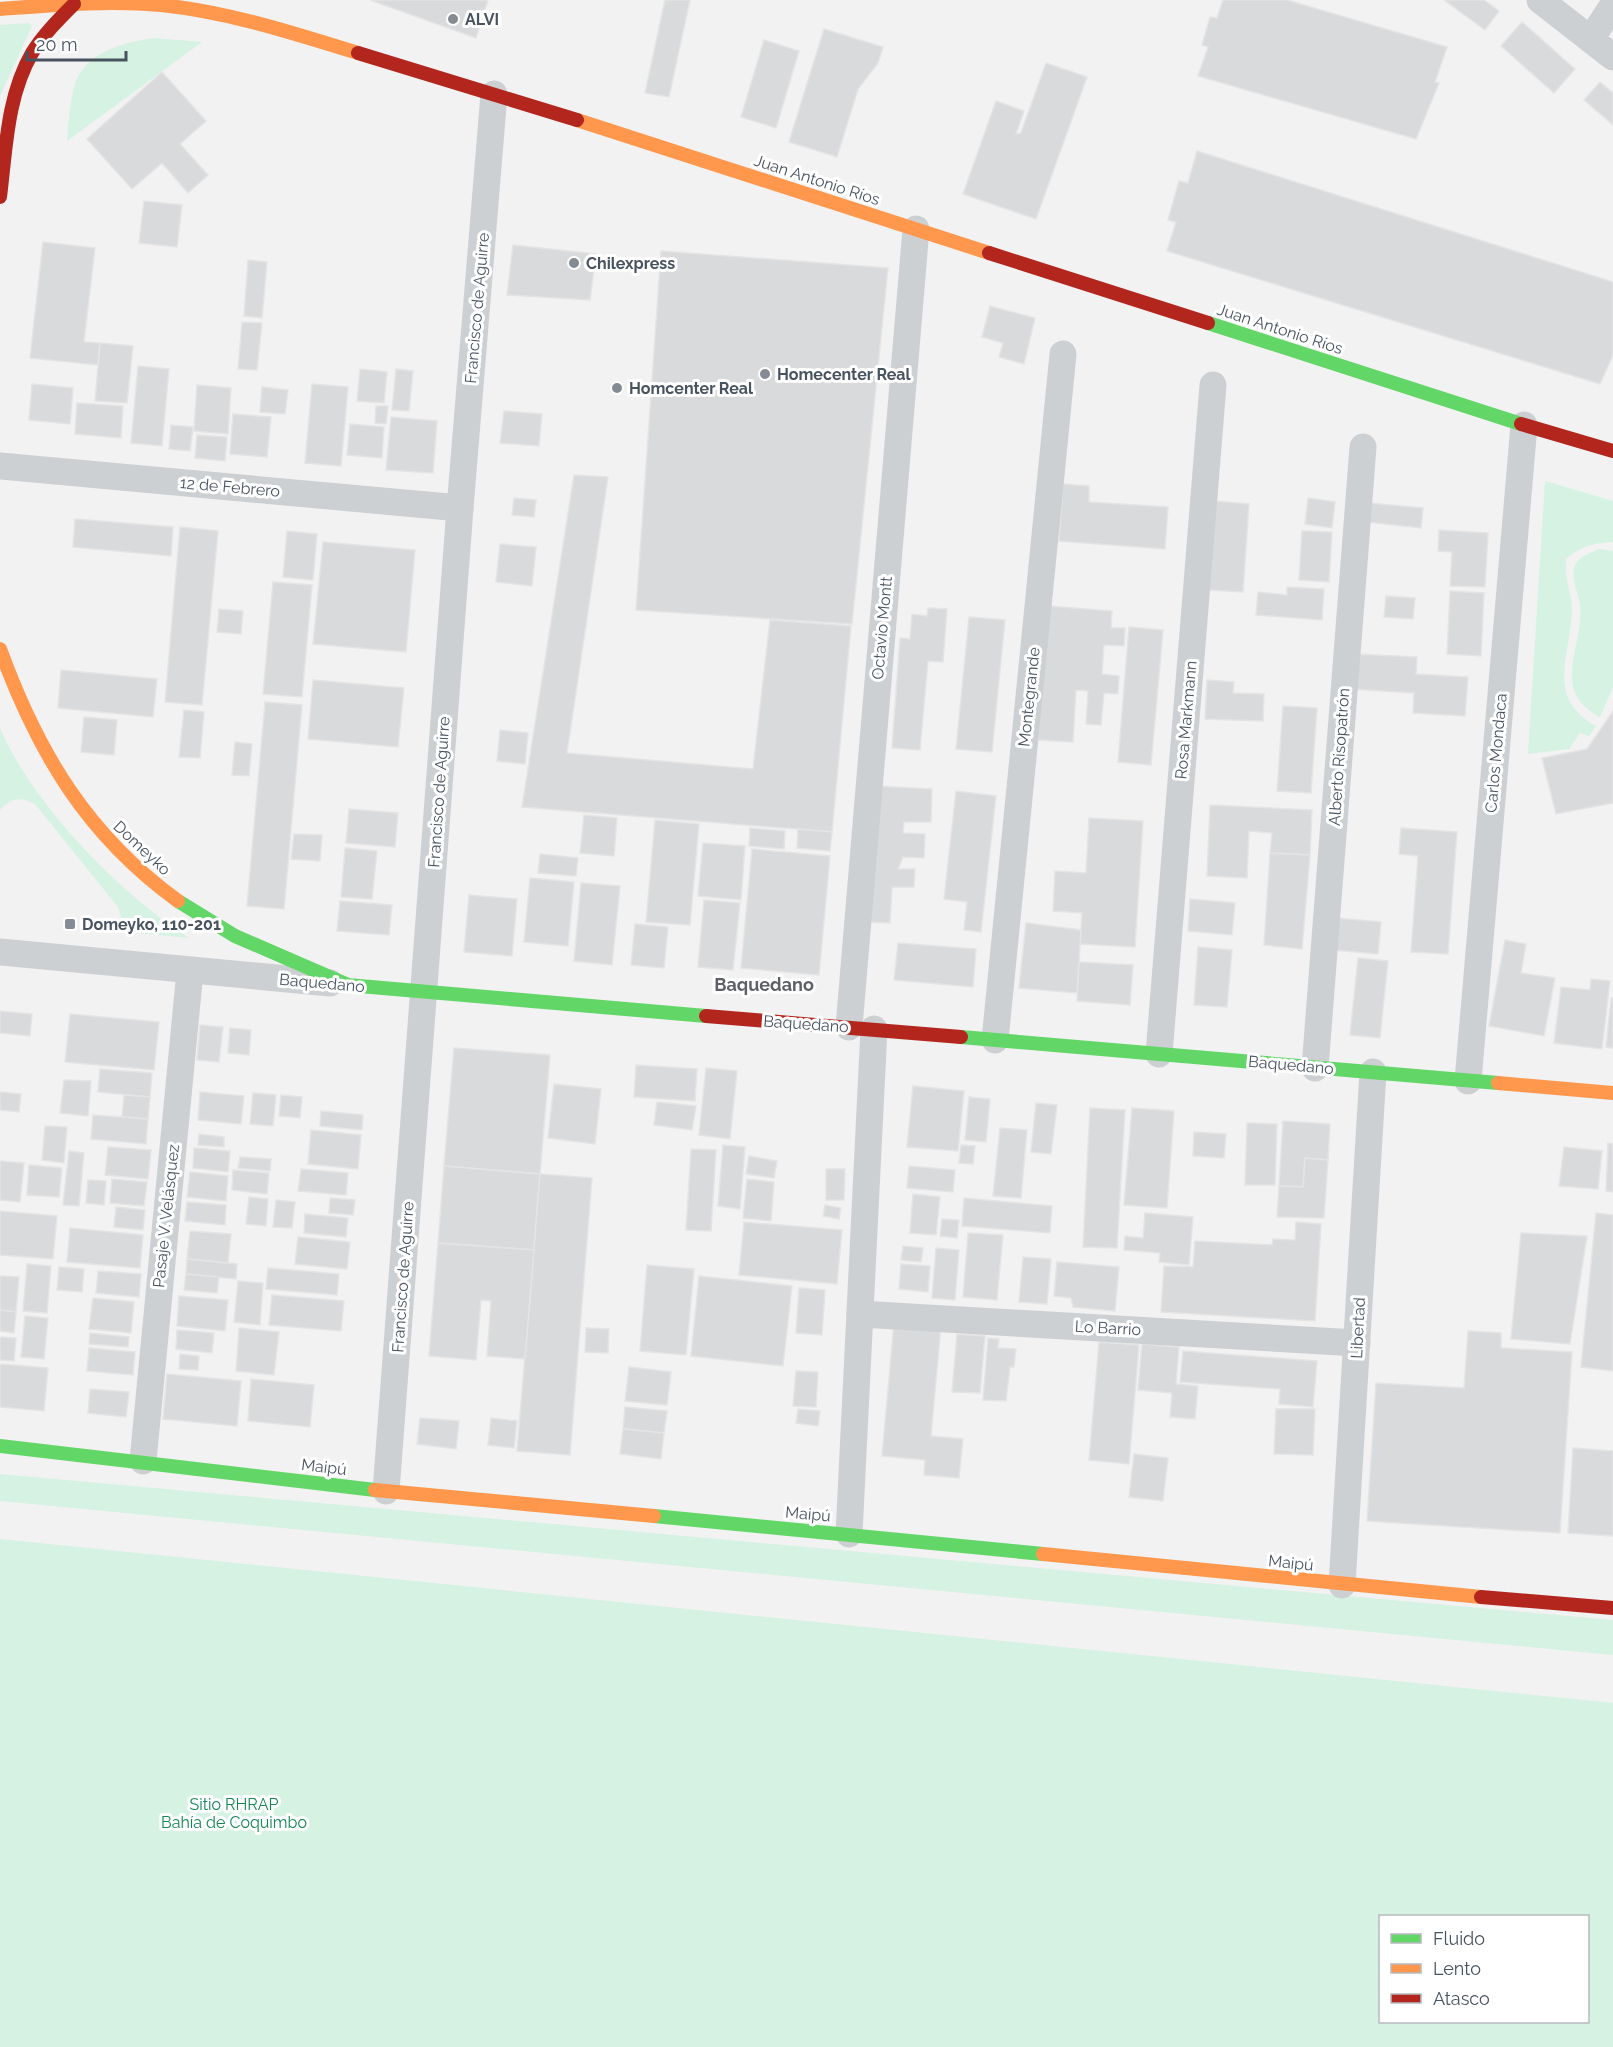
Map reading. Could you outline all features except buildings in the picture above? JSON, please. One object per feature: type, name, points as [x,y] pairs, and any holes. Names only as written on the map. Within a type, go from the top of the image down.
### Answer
[{"type":"main road","name":"Juan Antonio Ríos","points":[[0,9],[71,2],[160,5],[215,13],[268,25],[494,94],[1613,451]]},
{"type":"main road","points":[[0,197],[16,90],[23,70],[33,51],[71,2]]},
{"type":"main road","name":"Domeyko","points":[[0,649],[12,688],[32,732],[56,775],[85,814],[117,850],[153,883],[193,911],[235,935],[348,985]]},
{"type":"main road","name":"Baquedano","points":[[348,985],[1613,1093]]},
{"type":"main road","name":"Maipú","points":[[0,1446],[386,1491],[849,1534],[1342,1585],[1613,1608]]},
{"type":"street","points":[[1540,0],[1613,57]]},
{"type":"street","points":[[1591,39],[1613,5]]},
{"type":"street","name":"Francisco de Aguirre","points":[[386,1491],[460,508],[494,94]]},
{"type":"street","name":"Octavio Montt","points":[[861,1028],[916,229]]},
{"type":"street","name":"Montegrande","points":[[995,1040],[1063,354]]},
{"type":"street","name":"Rosa Markmann","points":[[1159,1054],[1213,385]]},
{"type":"street","name":"Carlos Mondaca","points":[[1468,1081],[1524,424]]},
{"type":"street","name":"Alberto Risopatrón","points":[[1315,1068],[1363,447]]},
{"type":"street","name":"12 de Febrero","points":[[0,466],[460,508]]},
{"type":"street","name":"Baquedano","points":[[0,952],[348,985]]},
{"type":"street","name":"Pasaje V. Velásquez","points":[[142,1461],[190,971]]},
{"type":"street","points":[[849,1534],[860,1314],[861,1028]]},
{"type":"street","name":"Libertad","points":[[1342,1585],[1373,1072]]},
{"type":"street","name":"Lo Barrio","points":[[860,1314],[1357,1342]]},
{"type":"green space","points":[[29,23],[32,26],[0,96],[0,25]]},
{"type":"green space","points":[[154,38],[202,42],[67,141],[70,106],[80,73],[104,52]]},
{"type":"green space","points":[[1545,481],[1613,501],[1613,542],[1588,546],[1566,559],[1572,609],[1565,659],[1565,689],[1570,702],[1580,715],[1596,726],[1589,736],[1580,733],[1569,749],[1528,754]]},
{"type":"green space","points":[[1599,549],[1613,551],[1613,687],[1600,717],[1585,706],[1576,694],[1572,681],[1572,667],[1580,621],[1574,568],[1581,558]]},
{"type":"green space","points":[[0,728],[34,787],[81,845],[135,897],[189,938],[107,930],[118,926],[122,920],[118,907],[35,804],[20,799],[8,803],[0,810]]},
{"type":"green space","points":[[0,1474],[1613,1620],[1613,1655],[0,1501]]},
{"type":"green space","name":"Sitio RHRAP Bahía de Coquimbo","points":[[0,1539],[1613,1703],[1613,2047],[0,2047]]},
{"type":"traffic: fast","points":[[1208,323],[1521,424]]},
{"type":"traffic: fast","points":[[178,901],[235,936],[348,985],[706,1016]]},
{"type":"traffic: fast","points":[[961,1037],[1498,1083]]},
{"type":"traffic: fast","points":[[0,1446],[375,1490]]},
{"type":"traffic: fast","points":[[654,1516],[1043,1554]]},
{"type":"traffic: slow","points":[[0,9],[101,3],[186,8],[236,18],[358,53]]},
{"type":"traffic: slow","points":[[577,120],[989,253]]},
{"type":"traffic: slow","points":[[0,649],[31,723],[69,789],[117,848],[178,901]]},
{"type":"traffic: slow","points":[[1498,1083],[1613,1093]]},
{"type":"traffic: slow","points":[[375,1490],[654,1516]]},
{"type":"traffic: slow","points":[[1043,1554],[1481,1597]]},
{"type":"traffic: jam","points":[[0,197],[6,142],[17,87],[32,53],[57,21],[74,4]]},
{"type":"traffic: jam","points":[[358,53],[577,120]]},
{"type":"traffic: jam","points":[[989,253],[1208,323]]},
{"type":"traffic: jam","points":[[1521,424],[1613,451]]},
{"type":"traffic: jam","points":[[706,1016],[961,1037]]},
{"type":"traffic: jam","points":[[1481,1597],[1613,1608]]},
{"type":"place","name":"ALVI","points":[[453,19]]},
{"type":"place","name":"Chilexpress","points":[[574,263]]},
{"type":"place","name":"Homecenter Real","points":[[765,374]]},
{"type":"place","name":"Homcenter Real","points":[[617,388]]},
{"type":"place","name":"Domeyko, 110-201","points":[[70,924]]},
{"type":"district","name":"Baquedano","points":[[764,984]]}]
